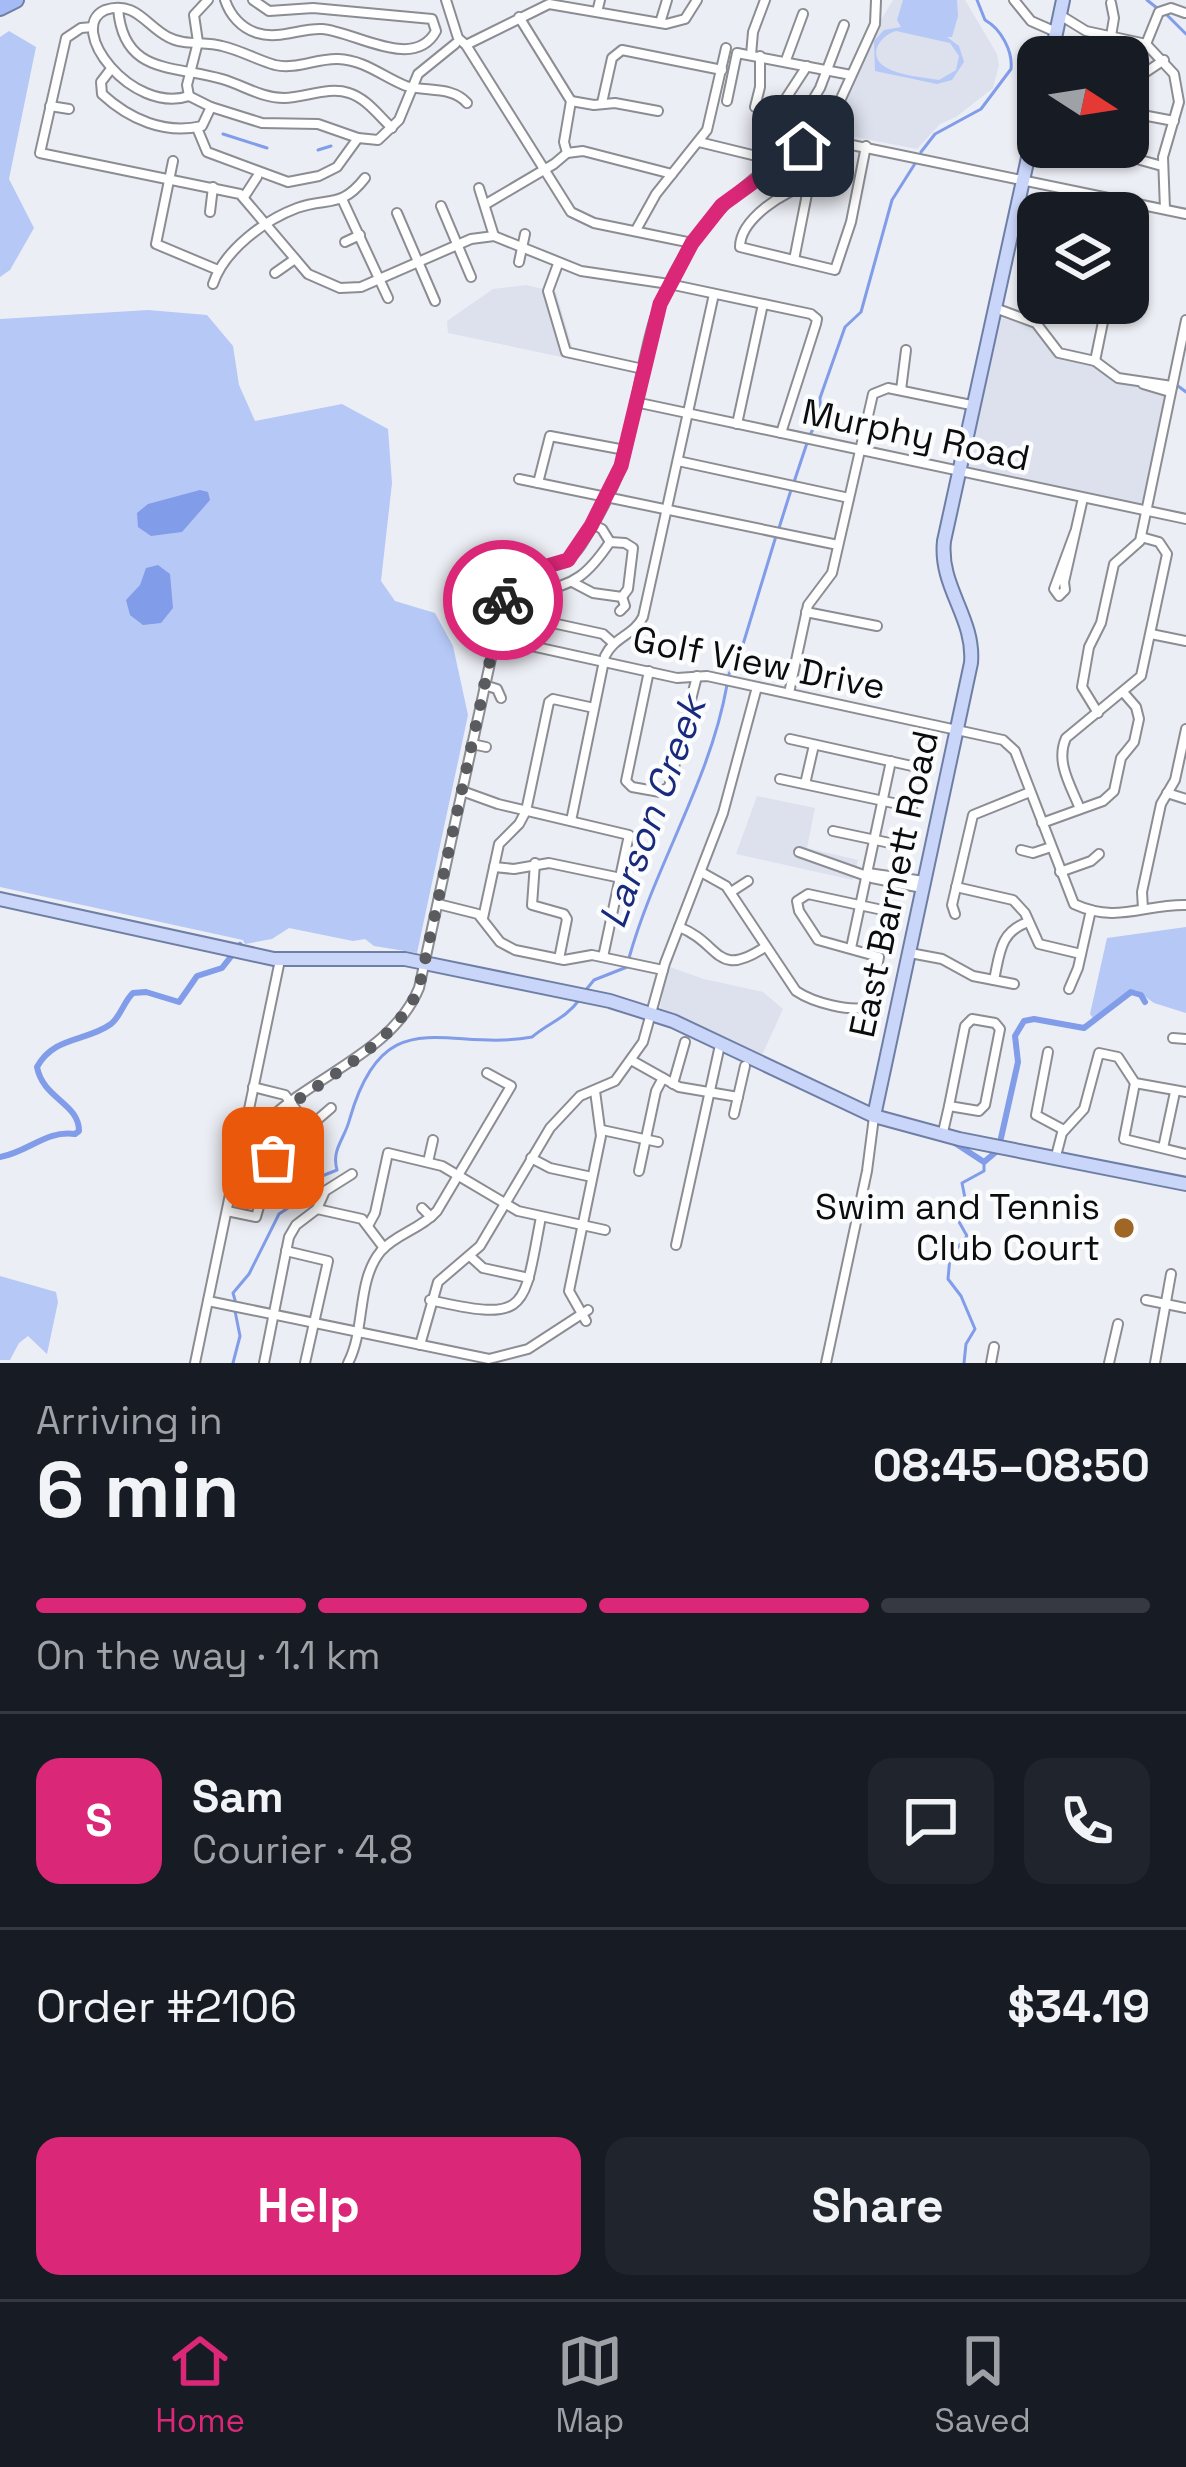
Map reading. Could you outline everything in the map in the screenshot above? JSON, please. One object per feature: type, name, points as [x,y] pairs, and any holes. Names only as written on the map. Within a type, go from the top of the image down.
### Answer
[{"type":"highway","points":[[0,8],[16,0]]},
{"type":"main road","points":[[1055,36],[1063,0]]},
{"type":"main road","name":"East Barnett Road","points":[[874,1116],[970,670],[972,639],[946,579],[943,555],[1025,168]]},
{"type":"main road","points":[[0,899],[280,959],[381,957],[426,962],[614,1004],[654,1014],[874,1116],[1186,1184]]},
{"type":"street","points":[[190,96],[198,42],[194,15],[208,0]]},
{"type":"street","points":[[225,0],[236,20],[263,34],[320,29],[379,46],[422,45],[435,34],[428,17],[313,8],[269,11],[253,0]]},
{"type":"street","points":[[446,0],[460,44],[575,216],[692,243]]},
{"type":"street","points":[[597,12],[600,0]]},
{"type":"street","points":[[660,23],[667,0]]},
{"type":"street","points":[[466,103],[456,93],[413,88],[350,60],[279,66],[227,47],[167,37],[140,12],[118,8],[100,13],[93,27],[111,69],[149,97],[190,96],[262,123],[326,126],[374,141],[401,118],[413,88],[418,74],[432,61],[519,17],[549,4],[660,23],[685,20],[697,0]]},
{"type":"street","points":[[755,107],[760,87],[753,32],[765,0]]},
{"type":"street","points":[[794,260],[821,138],[877,16],[876,0]]},
{"type":"street","points":[[1014,0],[1031,21],[1056,32]]},
{"type":"street","points":[[1060,15],[1086,31],[1111,36],[1112,3]]},
{"type":"street","points":[[118,8],[122,30],[139,56],[160,68],[225,79],[268,97],[350,93],[392,128]]},
{"type":"street","points":[[1149,37],[1159,13],[1175,8],[1185,13]]},
{"type":"street","points":[[786,60],[803,14]]},
{"type":"street","points":[[519,17],[571,101],[564,142],[567,153]]},
{"type":"street","points":[[805,113],[844,25]]},
{"type":"street","points":[[93,27],[81,28],[67,38],[40,153],[244,197],[295,259],[314,278],[334,287],[356,288],[494,236],[601,276],[669,284],[811,314],[817,319],[781,434]]},
{"type":"street","points":[[422,45],[432,61]]},
{"type":"street","points":[[1149,47],[1174,74],[1178,91],[1162,166],[1165,209]]},
{"type":"street","points":[[635,230],[712,118],[727,48]]},
{"type":"street","points":[[602,103],[612,58],[622,50],[722,70]]},
{"type":"street","points":[[727,101],[734,54],[851,75]]},
{"type":"street","points":[[1149,70],[1164,60]]},
{"type":"street","points":[[777,112],[807,66]]},
{"type":"street","points":[[111,69],[100,86],[111,102],[145,122],[194,128],[206,123],[211,107]]},
{"type":"street","points":[[571,101],[658,111]]},
{"type":"street","points":[[50,106],[69,109]]},
{"type":"street","points":[[1149,117],[1174,122]]},
{"type":"street","points":[[194,128],[206,152],[288,182],[337,167],[358,138]]},
{"type":"street","points":[[195,1363],[239,1157],[255,1132],[396,1025],[415,997],[505,592],[527,570],[568,560],[592,524],[625,450],[654,320],[692,243],[722,205],[821,138],[1084,192]]},
{"type":"street","points":[[699,142],[773,160],[777,165]]},
{"type":"street","points":[[809,185],[797,188],[749,222],[740,238],[743,249],[835,270],[866,146]]},
{"type":"street","points":[[486,204],[567,153],[583,152],[672,174]]},
{"type":"street","points":[[173,161],[156,244],[218,270]]},
{"type":"street","points":[[1149,162],[1162,166]]},
{"type":"street","points":[[244,197],[257,177]]},
{"type":"street","points":[[213,284],[232,251],[268,225],[300,206],[342,199],[365,178]]},
{"type":"street","points":[[210,212],[213,187]]},
{"type":"street","points":[[478,188],[494,236]]},
{"type":"street","points":[[342,199],[388,298]]},
{"type":"street","points":[[441,206],[471,278]]},
{"type":"street","points":[[1149,206],[1186,214]]},
{"type":"street","points":[[397,213],[435,301]]},
{"type":"street","points":[[519,262],[525,234]]},
{"type":"street","points":[[345,242],[360,235]]},
{"type":"street","points":[[275,273],[295,259]]},
{"type":"street","points":[[558,263],[548,291],[566,352],[643,369]]},
{"type":"street","points":[[571,820],[604,662],[613,643],[641,622],[714,294]]},
{"type":"street","points":[[737,424],[763,304]]},
{"type":"street","points":[[995,310],[1036,323],[1059,352],[1095,361],[1112,376],[1171,389]]},
{"type":"street","points":[[1098,712],[1082,687],[1089,647],[1101,623],[1114,564],[1136,548],[1141,537],[1186,320]]},
{"type":"street","points":[[1095,361],[1103,324]]},
{"type":"street","points":[[901,390],[906,350]]},
{"type":"street","points":[[789,693],[806,612],[832,573],[873,394],[884,388],[901,390],[971,413]]},
{"type":"street","name":"Murphy Road","points":[[635,402],[1186,519]]},
{"type":"street","points":[[538,483],[550,436],[625,450]]},
{"type":"street","points":[[678,461],[848,498]]},
{"type":"street","points":[[519,479],[838,545]]},
{"type":"street","points":[[1076,532],[1054,589],[1059,596],[1065,590],[1083,498]]},
{"type":"street","points":[[592,524],[610,542]]},
{"type":"street","points":[[1080,809],[1061,749],[1066,738],[1141,676],[1167,554],[1159,542],[1141,537]]},
{"type":"street","points":[[610,542],[633,548],[630,579],[622,597],[625,605],[620,611]]},
{"type":"street","points":[[610,542],[593,568],[574,583],[534,593],[528,608],[532,617],[603,634],[613,643]]},
{"type":"street","points":[[630,579],[651,584]]},
{"type":"street","points":[[574,583],[593,593],[622,597]]},
{"type":"street","points":[[806,612],[877,626]]},
{"type":"street","points":[[1151,634],[1186,641]]},
{"type":"street","name":"Golf View Drive","points":[[495,638],[682,678],[697,676],[789,693],[1009,742],[1071,901],[1091,910]]},
{"type":"street","points":[[650,671],[627,783],[665,792],[697,676]]},
{"type":"street","points":[[484,685],[497,689],[501,698]]},
{"type":"street","points":[[420,1345],[430,1300],[442,1276],[471,1257],[546,1134],[570,1105],[615,1081],[644,1042],[663,970],[723,813],[757,687]]},
{"type":"street","points":[[1042,823],[1111,795],[1121,758],[1135,739],[1139,713],[1124,692]]},
{"type":"street","points":[[483,917],[500,844],[526,811],[549,702],[594,708]]},
{"type":"street","points":[[1143,909],[1142,892],[1161,804],[1184,751],[1186,730]]},
{"type":"street","points":[[790,740],[921,768]]},
{"type":"street","points":[[472,744],[486,746]]},
{"type":"street","points":[[806,784],[814,745]]},
{"type":"street","points":[[851,948],[891,761]]},
{"type":"street","points":[[780,778],[912,807]]},
{"type":"street","points":[[462,791],[629,836],[603,957]]},
{"type":"street","points":[[955,914],[956,887],[974,815],[1030,792]]},
{"type":"street","points":[[1167,793],[1186,799]]},
{"type":"street","points":[[833,831],[904,846]]},
{"type":"street","points":[[1021,850],[1033,853],[1051,847]]},
{"type":"street","points":[[799,852],[924,885]]},
{"type":"street","points":[[1060,872],[1099,854]]},
{"type":"street","points":[[494,867],[514,869],[535,863],[621,878]]},
{"type":"street","points":[[535,863],[532,905],[568,919],[559,959]]},
{"type":"street","points":[[701,872],[722,881],[731,892],[800,994],[868,1009],[879,957],[818,940],[797,901],[806,894],[887,911]]},
{"type":"street","points":[[731,892],[748,881]]},
{"type":"street","points":[[956,887],[1013,900],[1039,944],[1082,954]]},
{"type":"street","points":[[438,904],[483,917],[504,946],[559,959],[586,955],[663,970]]},
{"type":"street","points":[[1069,989],[1091,910],[1122,916],[1186,905]]},
{"type":"street","points":[[994,980],[1004,938],[1028,922]]},
{"type":"street","points":[[679,927],[700,935],[726,961],[743,961],[765,947]]},
{"type":"street","points":[[910,952],[942,959],[967,974],[1014,984]]},
{"type":"street","points":[[255,1132],[247,1119],[280,959]]},
{"type":"street","points":[[949,1106],[983,1108],[998,1024],[967,1022],[949,1106],[950,1134]]},
{"type":"street","points":[[1173,1038],[1186,1039]]},
{"type":"street","points":[[639,1171],[656,1091],[668,1081],[685,1042]]},
{"type":"street","points":[[676,1244],[720,1045]]},
{"type":"street","points":[[1048,1052],[1036,1115],[1064,1130]]},
{"type":"street","points":[[1056,1156],[1064,1130],[1084,1108],[1099,1053],[1118,1057],[1135,1083],[1124,1139],[1186,1154]]},
{"type":"street","points":[[632,1060],[668,1081],[738,1096]]},
{"type":"street","points":[[734,1114],[745,1066]]},
{"type":"street","points":[[348,1363],[372,1267],[384,1248],[431,1217],[511,1086],[487,1073]]},
{"type":"street","points":[[1135,1083],[1180,1092],[1163,1148]]},
{"type":"street","points":[[254,1087],[282,1094],[309,1127]]},
{"type":"street","points":[[208,1301],[482,1358],[514,1359],[585,1316],[569,1291],[602,1130],[595,1090]]},
{"type":"street","points":[[226,1211],[256,1217],[273,1158],[331,1108]]},
{"type":"street","name":"East Barnett Road","points":[[826,1363],[867,1171],[874,1116]]},
{"type":"street","points":[[602,1130],[658,1142]]},
{"type":"street","points":[[428,1162],[433,1140]]},
{"type":"street","points":[[369,1224],[388,1153],[428,1162],[505,1204],[541,1217],[605,1230]]},
{"type":"street","points":[[532,1158],[550,1168],[592,1177]]},
{"type":"street","points":[[263,1363],[292,1229],[317,1208],[325,1191],[352,1174]]},
{"type":"street","points":[[317,1208],[354,1215],[369,1224],[384,1248]]},
{"type":"street","points":[[422,1208],[431,1217]]},
{"type":"street","points":[[430,1300],[498,1312],[522,1296],[541,1217]]},
{"type":"street","points":[[286,1251],[328,1261],[305,1363]]},
{"type":"street","points":[[471,1257],[483,1268],[529,1278]]},
{"type":"street","points":[[1155,1363],[1171,1274]]},
{"type":"street","points":[[1146,1300],[1186,1308]]},
{"type":"street","points":[[1109,1363],[1118,1324]]},
{"type":"street","points":[[991,1363],[994,1347]]},
{"type":"shaded area","points":[[893,0],[965,0],[999,65],[993,88],[940,124],[917,149],[829,132],[847,98],[861,53]]},
{"type":"shaded area","points":[[903,0],[957,0],[958,16],[952,37],[947,37],[959,46],[964,62],[952,80],[937,84],[875,71],[874,41],[884,30],[901,27],[897,20]],"holes":[[[896,31],[950,43],[959,56],[956,70],[939,80],[893,71],[876,53],[880,42]]]},
{"type":"shaded area","points":[[9,31],[36,47],[9,179],[34,228],[10,270],[0,277],[0,37]]},
{"type":"shaded area","points":[[526,285],[556,292],[573,350],[571,359],[448,333],[447,321],[493,289]]},
{"type":"shaded area","points":[[148,310],[207,315],[233,346],[239,385],[255,421],[342,404],[388,429],[392,483],[381,581],[395,601],[435,613],[453,646],[468,715],[417,953],[374,946],[365,939],[353,941],[289,928],[272,939],[245,944],[0,887],[0,319]]},
{"type":"shaded area","points":[[1001,318],[1036,326],[1055,352],[1092,362],[1116,382],[1165,393],[1143,505],[966,468]]},
{"type":"shaded area","points":[[757,796],[815,808],[807,848],[858,860],[853,880],[736,854]]},
{"type":"shaded area","points":[[1186,927],[1186,1013],[1154,1003],[1136,990],[1093,1018],[1090,1014],[1107,938]]},
{"type":"shaded area","points":[[667,966],[763,992],[783,1009],[763,1053],[759,1056],[660,1009]]},
{"type":"shaded area","points":[[0,1276],[56,1292],[47,1354],[28,1336],[10,1360],[0,1360]]},
{"type":"water","points":[[208,492],[210,500],[182,532],[151,536],[138,527],[137,513],[148,504]]},
{"type":"water","points":[[158,565],[170,574],[173,608],[161,623],[143,625],[130,615],[126,600],[140,585],[146,568]]},
{"type":"waterway","name":"Larson Creek","points":[[921,152],[935,134],[981,109],[1011,69],[1005,41],[985,20],[977,0]]},
{"type":"waterway","points":[[1147,0],[1157,8]]},
{"type":"waterway","points":[[1166,14],[1186,34]]},
{"type":"waterway","points":[[223,134],[267,148]]},
{"type":"waterway","points":[[318,150],[331,146]]},
{"type":"waterway","name":"Larson Creek","points":[[810,435],[845,327],[861,312],[892,200],[916,162]]},
{"type":"waterway","points":[[1178,386],[1186,392]]},
{"type":"waterway","name":"Larson Creek","points":[[794,482],[807,443]]},
{"type":"waterway","name":"Larson Creek","points":[[779,528],[791,490]]},
{"type":"waterway","name":"Larson Creek","points":[[729,674],[741,651],[776,536]]},
{"type":"waterway","name":"Larson Creek","points":[[629,958],[708,755],[727,685]]},
{"type":"waterway","points":[[0,1157],[55,1135],[79,1131],[73,1114],[41,1078],[37,1067],[44,1057],[111,1024],[133,993],[179,1002],[197,976],[222,968],[240,945]]},
{"type":"waterway","name":"Larson Creek","points":[[585,991],[594,980],[627,967]]},
{"type":"waterway","points":[[1001,1138],[1018,1062],[1015,1036],[1024,1021],[1084,1028],[1131,992],[1145,1002]]},
{"type":"waterway","name":"Larson Creek","points":[[235,1300],[233,1293],[249,1274],[279,1214],[322,1176],[337,1170],[339,1144],[364,1080],[381,1057],[401,1043],[422,1038],[532,1037],[580,999]]},
{"type":"waterway","points":[[955,1143],[984,1162],[997,1151]]},
{"type":"waterway","points":[[964,1363],[966,1344],[975,1329],[948,1279],[950,1257],[967,1236],[958,1220],[965,1198],[962,1183],[984,1171],[984,1162]]},
{"type":"waterway","name":"Larson Creek","points":[[233,1363],[240,1336],[235,1311]]},
{"type":"way so far","points":[[273,1158],[309,1127],[292,1104],[389,1031],[419,988],[503,600]]},
{"type":"place","name":"Swim and Tennis Club Court","points":[[1124,1228]]},
{"type":"route","points":[[503,600],[520,574],[562,563],[581,544],[621,466],[654,320],[669,284],[707,220],[803,146]]}]
